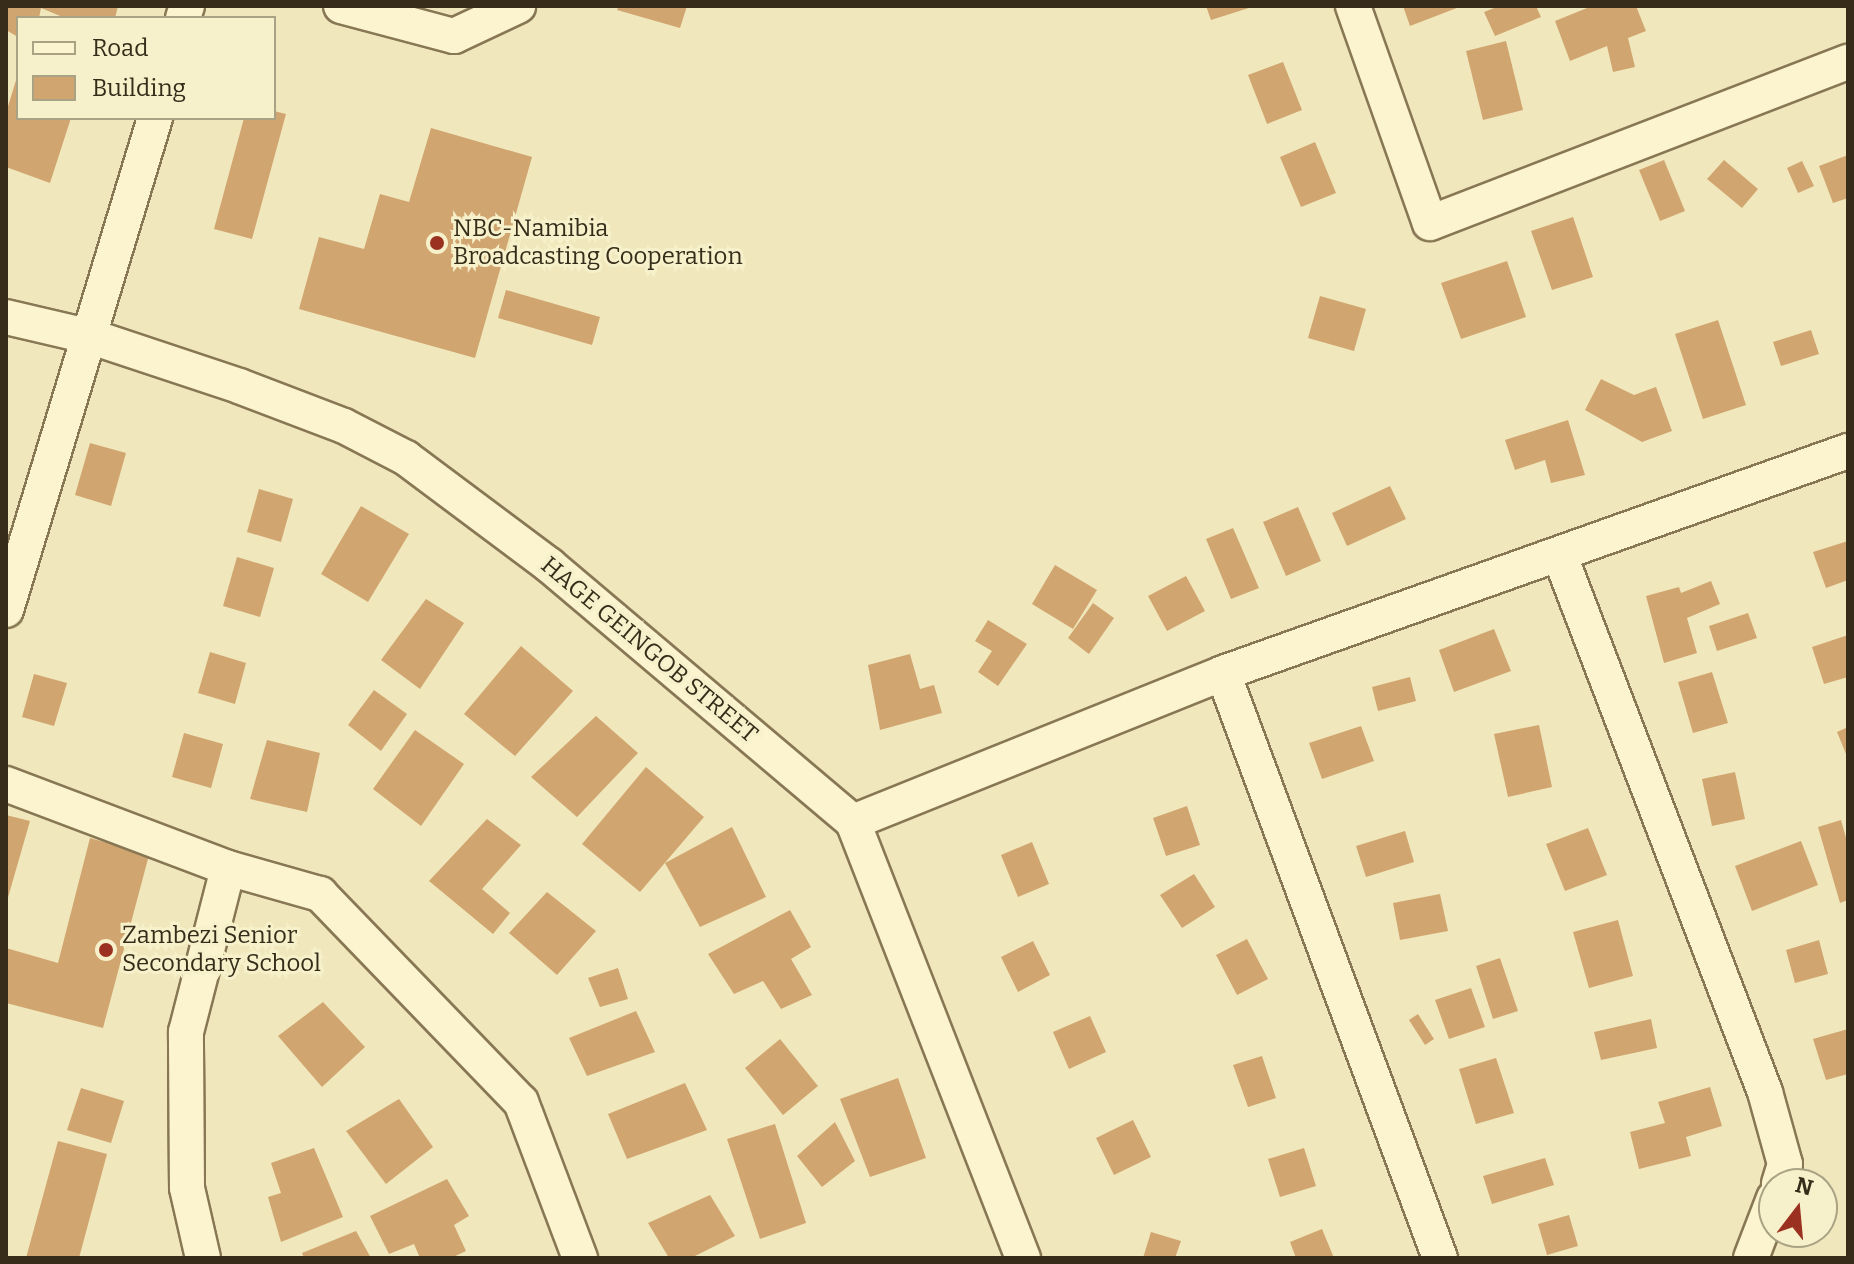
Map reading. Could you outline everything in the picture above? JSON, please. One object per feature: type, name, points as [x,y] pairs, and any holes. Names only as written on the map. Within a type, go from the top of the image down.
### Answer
[{"type":"street","points":[[341,6],[454,36],[518,6]]},
{"type":"street","points":[[1353,6],[1430,223],[1848,62]]},
{"type":"street","points":[[6,610],[92,337],[154,120]]},
{"type":"street","name":"HAGE GEINGOB STREET","points":[[6,317],[92,337],[253,391],[406,458],[549,565],[853,822],[1023,1258]]},
{"type":"street","points":[[853,822],[1223,673],[1560,556],[1848,451]]},
{"type":"street","points":[[1560,556],[1765,1092],[1784,1168]]},
{"type":"street","points":[[1223,673],[1440,1258]]},
{"type":"street","points":[[6,784],[228,868],[320,894],[521,1102],[580,1258]]},
{"type":"street","points":[[203,1258],[187,1188],[186,1032],[228,868]]},
{"type":"building","points":[[7,6],[118,6],[116,16],[60,16],[41,8],[39,16],[16,16],[16,36],[6,30]]},
{"type":"building","points":[[619,6],[687,6],[680,28],[617,10]]},
{"type":"building","points":[[1206,6],[1252,6],[1252,7],[1211,20]]},
{"type":"building","points":[[1403,6],[1462,6],[1410,26]]},
{"type":"building","points":[[1499,6],[1536,6],[1541,17],[1495,36],[1484,12]]},
{"type":"building","points":[[1592,6],[1636,6],[1646,31],[1628,38],[1635,67],[1613,72],[1607,46],[1570,61],[1555,21]]},
{"type":"building","points":[[1506,41],[1523,110],[1483,120],[1466,51]]},
{"type":"building","points":[[1283,62],[1302,110],[1267,124],[1248,75]]},
{"type":"building","points":[[16,80],[16,120],[70,120],[50,183],[6,167],[6,113]]},
{"type":"building","points":[[276,112],[286,114],[252,239],[214,229],[243,120],[276,120]]},
{"type":"building","name":"NBC-Namibia Broadcasting Cooperation","points":[[431,128],[532,157],[475,358],[299,309],[319,237],[364,249],[380,194],[409,202]]},
{"type":"building","points":[[1315,142],[1336,193],[1301,207],[1280,157]]},
{"type":"building","points":[[1848,155],[1848,198],[1833,203],[1819,166]]},
{"type":"building","points":[[1664,160],[1685,211],[1660,221],[1639,170]]},
{"type":"building","points":[[1724,160],[1758,189],[1742,208],[1707,179]]},
{"type":"building","points":[[1802,161],[1814,186],[1798,193],[1787,168]]},
{"type":"building","points":[[1573,217],[1593,277],[1552,290],[1531,231]]},
{"type":"building","points":[[1507,261],[1526,317],[1461,339],[1441,283]]},
{"type":"building","points":[[506,290],[600,317],[592,345],[498,318]]},
{"type":"building","points":[[1320,296],[1366,309],[1354,351],[1308,338]]},
{"type":"building","points":[[1718,320],[1746,405],[1703,419],[1675,334]]},
{"type":"building","points":[[1811,330],[1819,354],[1781,366],[1773,342]]},
{"type":"building","points":[[1601,379],[1634,395],[1656,387],[1672,431],[1642,442],[1585,410]]},
{"type":"building","points":[[1568,420],[1585,475],[1551,483],[1545,460],[1515,470],[1505,440]]},
{"type":"building","points":[[90,443],[126,453],[111,506],[75,495]]},
{"type":"building","points":[[1390,486],[1406,519],[1347,546],[1332,513]]},
{"type":"building","points":[[259,489],[293,499],[281,542],[247,532]]},
{"type":"building","points":[[361,506],[409,534],[368,602],[321,574]]},
{"type":"building","points":[[1298,507],[1321,561],[1286,576],[1263,522]]},
{"type":"building","points":[[1233,528],[1259,588],[1231,599],[1206,539]]},
{"type":"building","points":[[1848,541],[1848,580],[1826,588],[1813,552]]},
{"type":"building","points":[[237,557],[274,568],[260,617],[223,606]]},
{"type":"building","points":[[1055,565],[1097,590],[1073,629],[1032,604]]},
{"type":"building","points":[[1186,576],[1205,611],[1167,631],[1148,596]]},
{"type":"building","points":[[1711,581],[1720,604],[1687,618],[1697,653],[1664,663],[1646,596],[1679,587],[1681,593]]},
{"type":"building","points":[[426,599],[464,623],[420,689],[381,660]]},
{"type":"building","points":[[1093,603],[1114,618],[1089,654],[1068,638]]},
{"type":"building","points":[[1748,613],[1757,638],[1717,651],[1709,626]]},
{"type":"building","points":[[988,620],[1027,644],[998,686],[978,672],[992,651],[975,641]]},
{"type":"building","points":[[1494,629],[1511,671],[1454,692],[1439,650]]},
{"type":"building","points":[[1848,635],[1848,677],[1824,684],[1812,647]]},
{"type":"building","points":[[521,646],[573,691],[515,756],[464,714]]},
{"type":"building","points":[[210,652],[246,663],[235,704],[198,693]]},
{"type":"building","points":[[910,654],[920,689],[934,685],[942,713],[880,730],[868,665]]},
{"type":"building","points":[[1712,672],[1728,723],[1693,733],[1678,682]]},
{"type":"building","points":[[34,674],[67,683],[54,726],[22,717]]},
{"type":"building","points":[[1410,677],[1416,701],[1378,711],[1372,687]]},
{"type":"building","points":[[374,690],[407,714],[381,751],[348,725]]},
{"type":"building","points":[[596,716],[638,753],[577,817],[531,777]]},
{"type":"building","points":[[1539,725],[1552,787],[1508,797],[1494,734]]},
{"type":"building","points":[[1361,726],[1374,761],[1322,779],[1309,743]]},
{"type":"building","points":[[1848,727],[1848,753],[1846,754],[1837,732]]},
{"type":"building","points":[[415,730],[464,764],[421,826],[373,789]]},
{"type":"building","points":[[184,733],[223,744],[211,788],[172,777]]},
{"type":"building","points":[[267,740],[320,753],[307,812],[250,799]]},
{"type":"building","points":[[646,767],[704,817],[640,892],[582,844]]},
{"type":"building","points":[[1735,772],[1745,819],[1712,826],[1702,779]]},
{"type":"building","points":[[1187,806],[1200,845],[1166,856],[1153,818]]},
{"type":"building","points":[[6,815],[30,821],[7,901],[6,901]]},
{"type":"building","points":[[487,819],[521,845],[482,889],[510,913],[493,934],[429,881]]},
{"type":"building","points":[[1841,820],[1848,845],[1848,900],[1840,903],[1818,827]]},
{"type":"building","points":[[732,827],[766,897],[700,927],[665,863]]},
{"type":"building","points":[[1588,828],[1607,875],[1565,891],[1546,844]]},
{"type":"building","points":[[1405,831],[1414,862],[1366,877],[1356,846]]},
{"type":"building","points":[[90,838],[149,855],[103,1028],[6,1003],[6,948],[58,963]]},
{"type":"building","points":[[1801,841],[1818,885],[1752,911],[1735,866]]},
{"type":"building","points":[[1032,842],[1049,884],[1018,897],[1001,855]]},
{"type":"building","points":[[1194,874],[1215,907],[1182,928],[1160,895]]},
{"type":"building","points":[[547,892],[596,931],[557,975],[509,933]]},
{"type":"building","points":[[1440,894],[1448,931],[1400,940],[1393,903]]},
{"type":"building","points":[[790,910],[811,947],[791,959],[812,995],[781,1009],[763,981],[734,994],[708,954]]},
{"type":"building","points":[[1618,920],[1633,976],[1589,988],[1573,932]]},
{"type":"building","points":[[1247,939],[1268,979],[1237,995],[1216,955]]},
{"type":"building","points":[[1819,940],[1828,974],[1795,983],[1786,950]]},
{"type":"building","points":[[1033,941],[1050,975],[1018,992],[1001,957]]},
{"type":"building","points":[[1500,958],[1518,1011],[1493,1019],[1476,966]]},
{"type":"building","points":[[618,968],[628,999],[600,1007],[588,978]]},
{"type":"building","points":[[1471,988],[1485,1027],[1449,1039],[1435,1000]]},
{"type":"building","points":[[323,1002],[365,1047],[322,1087],[278,1036]]},
{"type":"building","points":[[636,1011],[655,1052],[587,1076],[569,1038]]},
{"type":"building","points":[[1418,1014],[1434,1039],[1425,1045],[1409,1020]]},
{"type":"building","points":[[1090,1016],[1106,1052],[1069,1069],[1053,1032]]},
{"type":"building","points":[[1651,1019],[1657,1048],[1601,1060],[1594,1032]]},
{"type":"building","points":[[1848,1029],[1848,1074],[1826,1080],[1813,1039]]},
{"type":"building","points":[[780,1039],[818,1086],[783,1115],[745,1068]]},
{"type":"building","points":[[1262,1056],[1276,1098],[1248,1107],[1233,1065]]},
{"type":"building","points":[[1496,1058],[1514,1113],[1476,1124],[1459,1069]]},
{"type":"building","points":[[898,1078],[926,1158],[870,1177],[840,1099]]},
{"type":"building","points":[[685,1083],[707,1130],[627,1159],[608,1114]]},
{"type":"building","points":[[1710,1087],[1722,1126],[1686,1137],[1691,1156],[1639,1169],[1630,1132],[1665,1123],[1658,1102]]},
{"type":"building","points":[[81,1088],[124,1101],[111,1143],[67,1130]]},
{"type":"building","points":[[399,1099],[433,1147],[386,1184],[346,1131]]},
{"type":"building","points":[[1133,1120],[1151,1157],[1114,1175],[1096,1138]]},
{"type":"building","points":[[835,1122],[855,1161],[822,1187],[797,1156]]},
{"type":"building","points":[[775,1124],[806,1223],[760,1239],[727,1139]]},
{"type":"building","points":[[58,1141],[107,1154],[79,1258],[26,1258]]},
{"type":"building","points":[[314,1148],[343,1217],[281,1242],[268,1197],[281,1193],[271,1163]]},
{"type":"building","points":[[1304,1148],[1316,1186],[1280,1197],[1268,1159]]},
{"type":"building","points":[[1545,1158],[1554,1185],[1492,1204],[1483,1176]]},
{"type":"building","points":[[447,1179],[469,1216],[454,1225],[466,1251],[451,1258],[420,1258],[414,1244],[389,1254],[370,1216]]},
{"type":"building","points":[[710,1195],[735,1236],[691,1258],[669,1258],[648,1223]]},
{"type":"building","points":[[1569,1215],[1578,1246],[1547,1255],[1538,1224]]},
{"type":"building","points":[[1322,1229],[1334,1258],[1296,1258],[1290,1242]]},
{"type":"building","points":[[356,1231],[371,1258],[304,1258],[302,1253]]},
{"type":"building","points":[[1151,1232],[1181,1241],[1175,1258],[1143,1258]]},
{"type":"place","name":"NBC-Namibia Broadcasting Cooperation","points":[[437,243]]},
{"type":"place","name":"Zambezi Senior Secondary School","points":[[106,950]]}]
